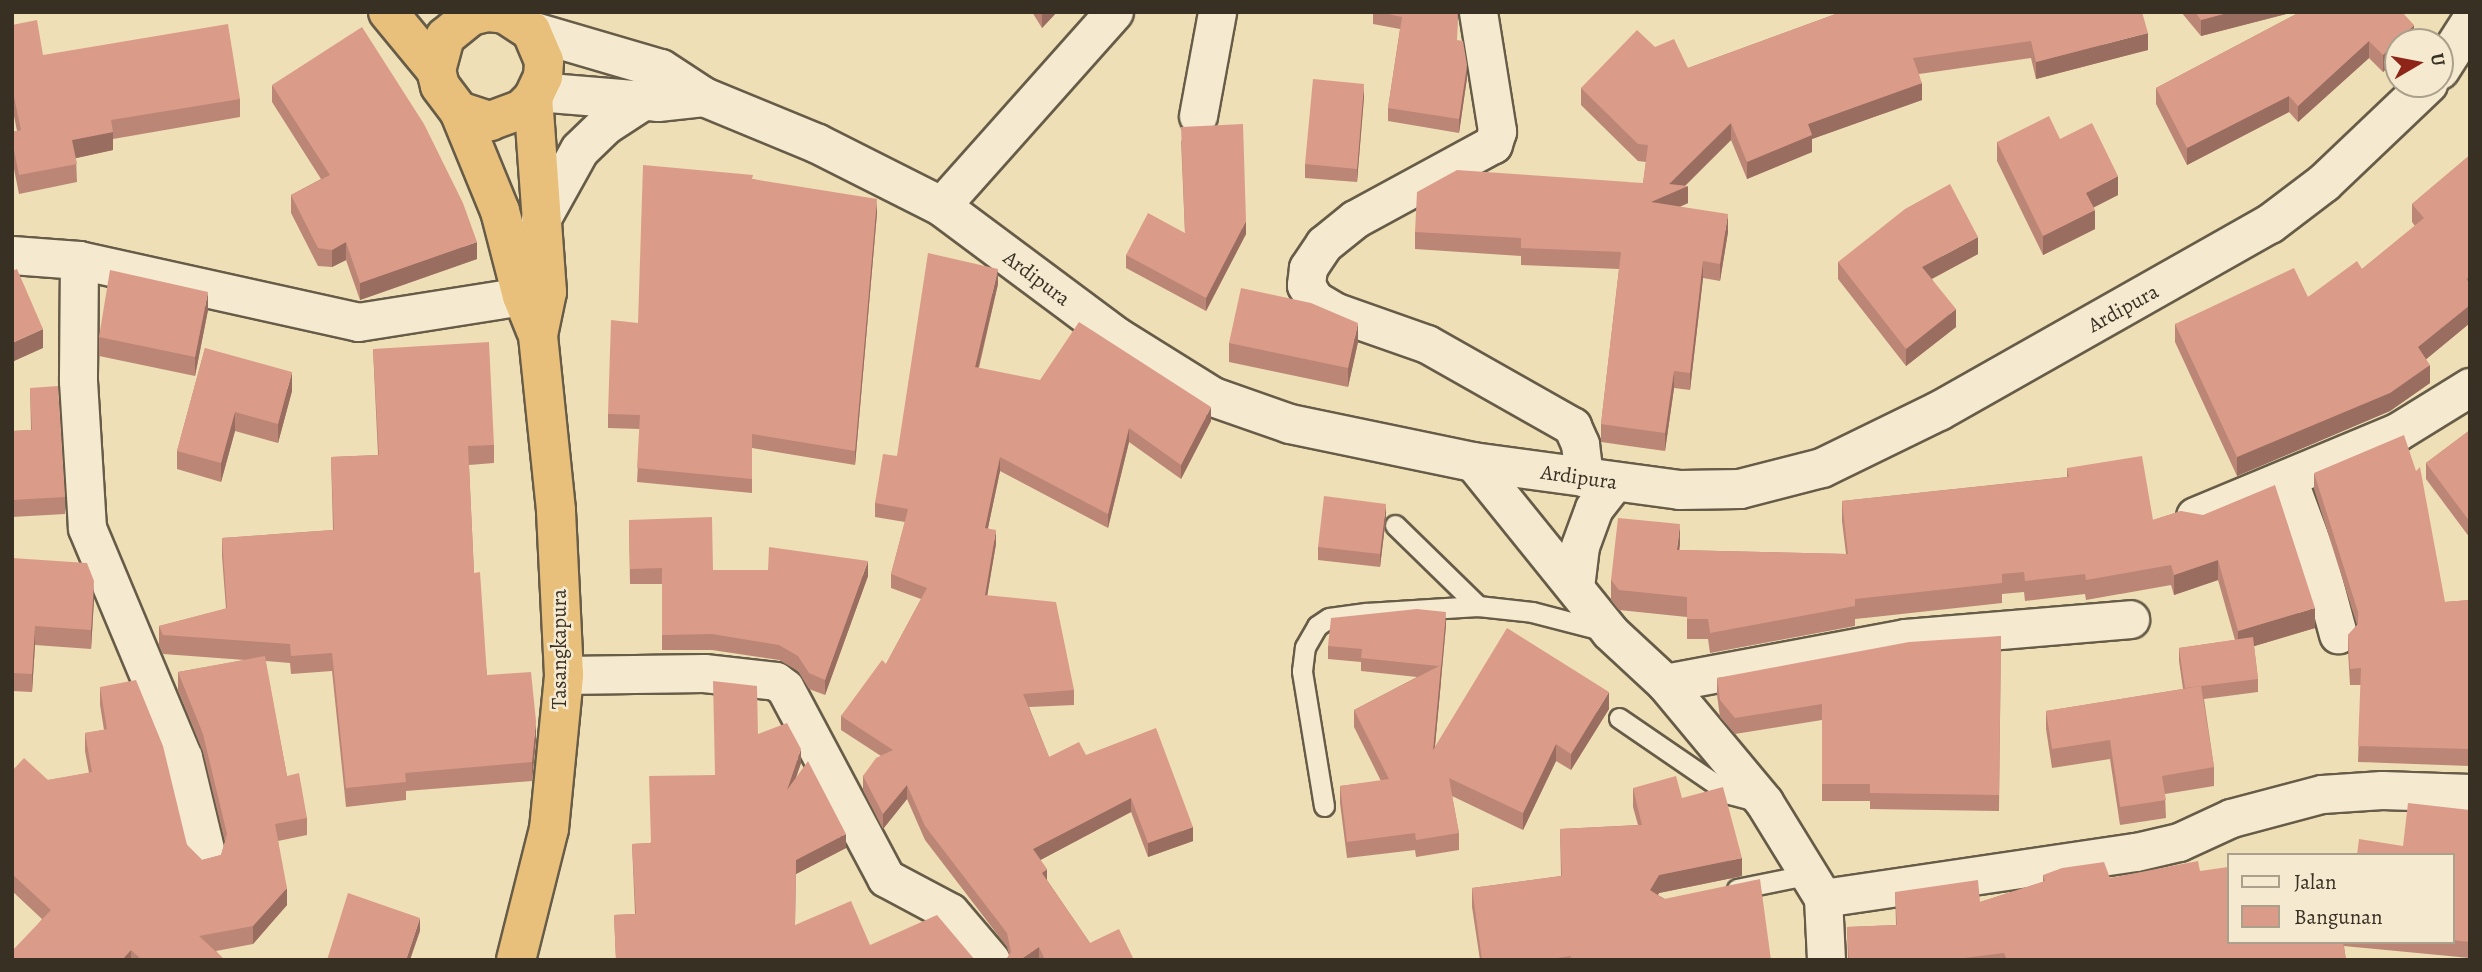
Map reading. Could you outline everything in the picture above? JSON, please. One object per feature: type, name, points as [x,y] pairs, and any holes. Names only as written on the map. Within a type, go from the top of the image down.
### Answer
[{"type":"highway","points":[[388,12],[436,70],[440,86],[459,111],[491,121],[522,110],[535,95],[544,61],[502,16],[471,16],[445,37],[436,70]]},
{"type":"highway","name":"Tasangkapura","points":[[516,960],[549,829],[564,675],[556,510],[534,294],[541,220],[535,95]]},
{"type":"highway","name":"Tasangkapura","points":[[459,111],[534,294]]},
{"type":"street","points":[[941,206],[1114,12]]},
{"type":"street","points":[[1198,116],[1217,12]]},
{"type":"street","points":[[1478,12],[1497,131],[1493,144],[1355,219],[1324,244],[1308,268],[1306,285],[1314,299],[1336,312],[1427,344],[1572,426],[1599,480],[1594,508],[1580,545],[1575,587]]},
{"type":"street","name":"Ardipura","points":[[502,16],[660,69],[704,97],[818,144],[941,206],[1117,337],[1213,397],[1290,424],[1473,462],[1680,490],[1740,489],[1822,468],[1864,449],[2270,224],[2342,167],[2413,98]]},
{"type":"street","points":[[2454,48],[2470,23]]},
{"type":"street","name":"Ardipura","points":[[535,95],[643,101],[704,97]]},
{"type":"street","points":[[541,220],[580,150],[606,125],[643,101]]},
{"type":"street","points":[[12,255],[79,260],[358,322],[534,294]]},
{"type":"street","points":[[79,260],[78,381],[87,528],[183,757],[207,857]]},
{"type":"street","points":[[2195,516],[2397,432],[2469,391]]},
{"type":"street","points":[[1473,462],[1610,632],[1665,683],[1764,802],[1817,886],[1826,960]]},
{"type":"street","points":[[2288,479],[2318,560],[2338,634]]},
{"type":"street","points":[[1665,683],[1906,638],[2130,618]]},
{"type":"street","points":[[564,675],[704,673],[776,681],[785,688],[886,878],[950,912],[991,960]]},
{"type":"street","points":[[1817,886],[2136,852],[2179,842],[2231,818],[2322,794],[2382,790],[2470,793]]},
{"type":"lane","points":[[1395,525],[1478,607]]},
{"type":"lane","points":[[1324,806],[1302,671],[1305,647],[1317,625],[1329,618],[1366,613],[1478,607],[1532,612],[1610,632]]},
{"type":"lane","points":[[1619,718],[1730,794],[1764,802]]},
{"type":"lane","points":[[1716,894],[1817,886]]},
{"type":"building","points":[[1379,12],[1457,12],[1457,40],[1463,41],[1467,65],[1459,119],[1388,108],[1402,17]]},
{"type":"building","points":[[1841,12],[2142,12],[2148,33],[2036,62],[2031,41],[1913,58],[1922,83],[1808,124],[1812,135],[1747,162],[1731,123],[1669,184],[1688,186],[1651,202],[1728,214],[1720,264],[1703,261],[1690,373],[1674,371],[1665,433],[1601,424],[1621,252],[1521,248],[1521,238],[1415,232],[1417,192],[1457,170],[1643,183],[1648,145],[1638,144],[1581,88],[1637,30],[1655,47],[1674,39],[1688,68]]},
{"type":"building","points":[[2195,12],[2231,12],[2201,20]]},
{"type":"building","points":[[2300,12],[2402,12],[2414,25],[2411,28],[2384,28],[2383,55],[2369,41],[2298,106],[2289,96],[2187,148],[2156,88]]},
{"type":"building","points":[[37,20],[43,55],[228,24],[240,99],[111,120],[113,132],[72,140],[77,164],[19,175],[12,140],[12,132],[21,130],[12,87],[12,25]]},
{"type":"building","points":[[362,27],[424,124],[463,203],[477,242],[360,283],[346,242],[332,250],[318,248],[291,195],[330,175],[272,85]]},
{"type":"building","points":[[1313,79],[1364,84],[1357,169],[1305,164]]},
{"type":"building","points":[[2049,116],[2060,139],[2092,123],[2118,176],[2086,193],[2095,210],[2043,236],[1997,142]]},
{"type":"building","points":[[1243,124],[1246,221],[1206,298],[1126,255],[1148,213],[1185,233],[1181,127]]},
{"type":"building","points":[[2470,155],[2470,276],[2466,279],[2470,284],[2470,305],[2418,347],[2430,365],[2390,393],[2237,457],[2175,324],[2294,268],[2308,297],[2357,261],[2362,269],[2424,218],[2412,204]]},
{"type":"building","points":[[643,165],[753,175],[752,179],[877,199],[855,451],[752,434],[752,479],[637,468],[640,415],[608,414],[611,320],[638,323]]},
{"type":"building","points":[[1950,184],[1978,237],[1922,267],[1956,309],[1906,349],[1838,262],[1905,209]]},
{"type":"building","points":[[928,253],[998,269],[975,367],[1040,380],[1079,322],[1211,407],[1181,465],[1129,428],[1108,514],[1000,457],[985,528],[996,530],[985,595],[1056,602],[1074,690],[1023,694],[1049,757],[1079,742],[1086,755],[1156,728],[1193,827],[1148,843],[1131,798],[1033,849],[1047,869],[1042,873],[1090,943],[1119,929],[1134,960],[1045,960],[1039,947],[1020,960],[1006,960],[1011,952],[1007,933],[925,826],[907,785],[883,814],[863,776],[876,758],[893,750],[841,716],[882,660],[886,664],[927,588],[891,574],[908,509],[875,503],[883,454],[897,456]]},
{"type":"building","points":[[17,269],[43,329],[12,343],[12,271]]},
{"type":"building","points":[[110,270],[208,292],[195,357],[99,337]]},
{"type":"building","points":[[1241,288],[1311,303],[1358,323],[1348,368],[1229,343]]},
{"type":"building","points":[[489,342],[494,445],[468,446],[474,573],[480,572],[487,675],[531,672],[536,721],[532,762],[405,773],[406,782],[346,788],[332,653],[291,656],[290,644],[163,635],[159,626],[227,608],[222,538],[334,530],[331,457],[379,455],[373,349]]},
{"type":"building","points":[[205,348],[292,372],[278,424],[235,412],[221,463],[177,451]]},
{"type":"building","points":[[58,386],[65,497],[12,500],[12,431],[32,430],[30,388]]},
{"type":"building","points":[[2470,430],[2470,522],[2426,463]]},
{"type":"building","points":[[2404,435],[2416,471],[2420,467],[2445,602],[2470,600],[2470,749],[2358,746],[2361,668],[2350,669],[2348,635],[2358,624],[2358,612],[2314,473]]},
{"type":"building","points":[[2142,456],[2153,520],[2181,511],[2203,515],[2275,485],[2315,608],[2238,631],[2218,560],[2174,575],[2171,565],[2086,580],[2085,574],[2025,581],[2024,572],[2002,574],[2002,583],[1855,599],[1855,606],[1710,633],[1708,619],[1687,619],[1687,597],[1619,590],[1611,580],[1618,518],[1680,524],[1677,550],[1848,554],[1842,501],[2069,477],[2067,468]]},
{"type":"building","points":[[1324,496],[1386,504],[1380,554],[1318,547]]},
{"type":"building","points":[[712,517],[713,570],[768,570],[769,547],[868,561],[825,680],[809,673],[798,656],[779,645],[712,634],[662,635],[662,568],[630,569],[629,520]]},
{"type":"building","points":[[12,558],[87,563],[94,581],[91,630],[35,626],[32,674],[12,673]]},
{"type":"building","points":[[1417,609],[1446,612],[1441,667],[1361,658],[1362,649],[1328,646],[1331,618]]},
{"type":"building","points":[[1507,628],[1609,692],[1571,754],[1556,744],[1523,813],[1449,778],[1459,833],[1416,840],[1415,833],[1347,842],[1340,786],[1389,779],[1354,710],[1441,665],[1433,750]]},
{"type":"building","points":[[2001,636],[1999,795],[1870,793],[1870,784],[1822,784],[1822,704],[1735,718],[1720,700],[1717,678],[1909,642]]},
{"type":"building","points":[[2253,637],[2258,679],[2185,688],[2179,648]]},
{"type":"building","points":[[265,656],[287,776],[299,773],[307,818],[275,824],[287,888],[253,926],[199,936],[223,960],[142,960],[131,950],[122,960],[12,960],[12,951],[51,910],[12,874],[12,771],[24,758],[48,780],[92,772],[85,733],[107,729],[100,687],[136,680],[163,746],[187,845],[202,860],[221,855],[227,834],[203,734],[178,672]]},
{"type":"building","points":[[713,681],[757,686],[758,734],[787,723],[801,749],[787,790],[808,761],[846,834],[796,860],[795,925],[851,901],[870,945],[937,915],[975,960],[616,960],[614,915],[636,914],[632,844],[651,843],[649,776],[715,775]]},
{"type":"building","points":[[2201,686],[2214,767],[2162,776],[2166,800],[2120,807],[2110,740],[2052,749],[2046,711]]},
{"type":"building","points":[[1676,776],[1682,798],[1723,787],[1742,858],[1659,875],[1650,890],[1664,899],[1760,879],[1771,960],[1570,960],[1571,956],[1543,960],[1482,960],[1472,888],[1562,876],[1560,829],[1642,825],[1633,788]]},
{"type":"building","points":[[2408,803],[2470,810],[2470,942],[2454,940],[2454,853],[2357,853],[2359,839],[2403,846]]},
{"type":"building","points":[[2198,861],[2200,871],[2226,867],[2226,944],[2343,944],[2346,960],[2007,960],[2004,953],[1949,960],[1849,960],[1847,927],[1897,925],[1895,892],[1978,880],[1980,902],[2045,881],[2043,875],[2062,868],[2104,862],[2110,878]]},
{"type":"building","points":[[348,893],[420,918],[406,960],[327,960]]}]
